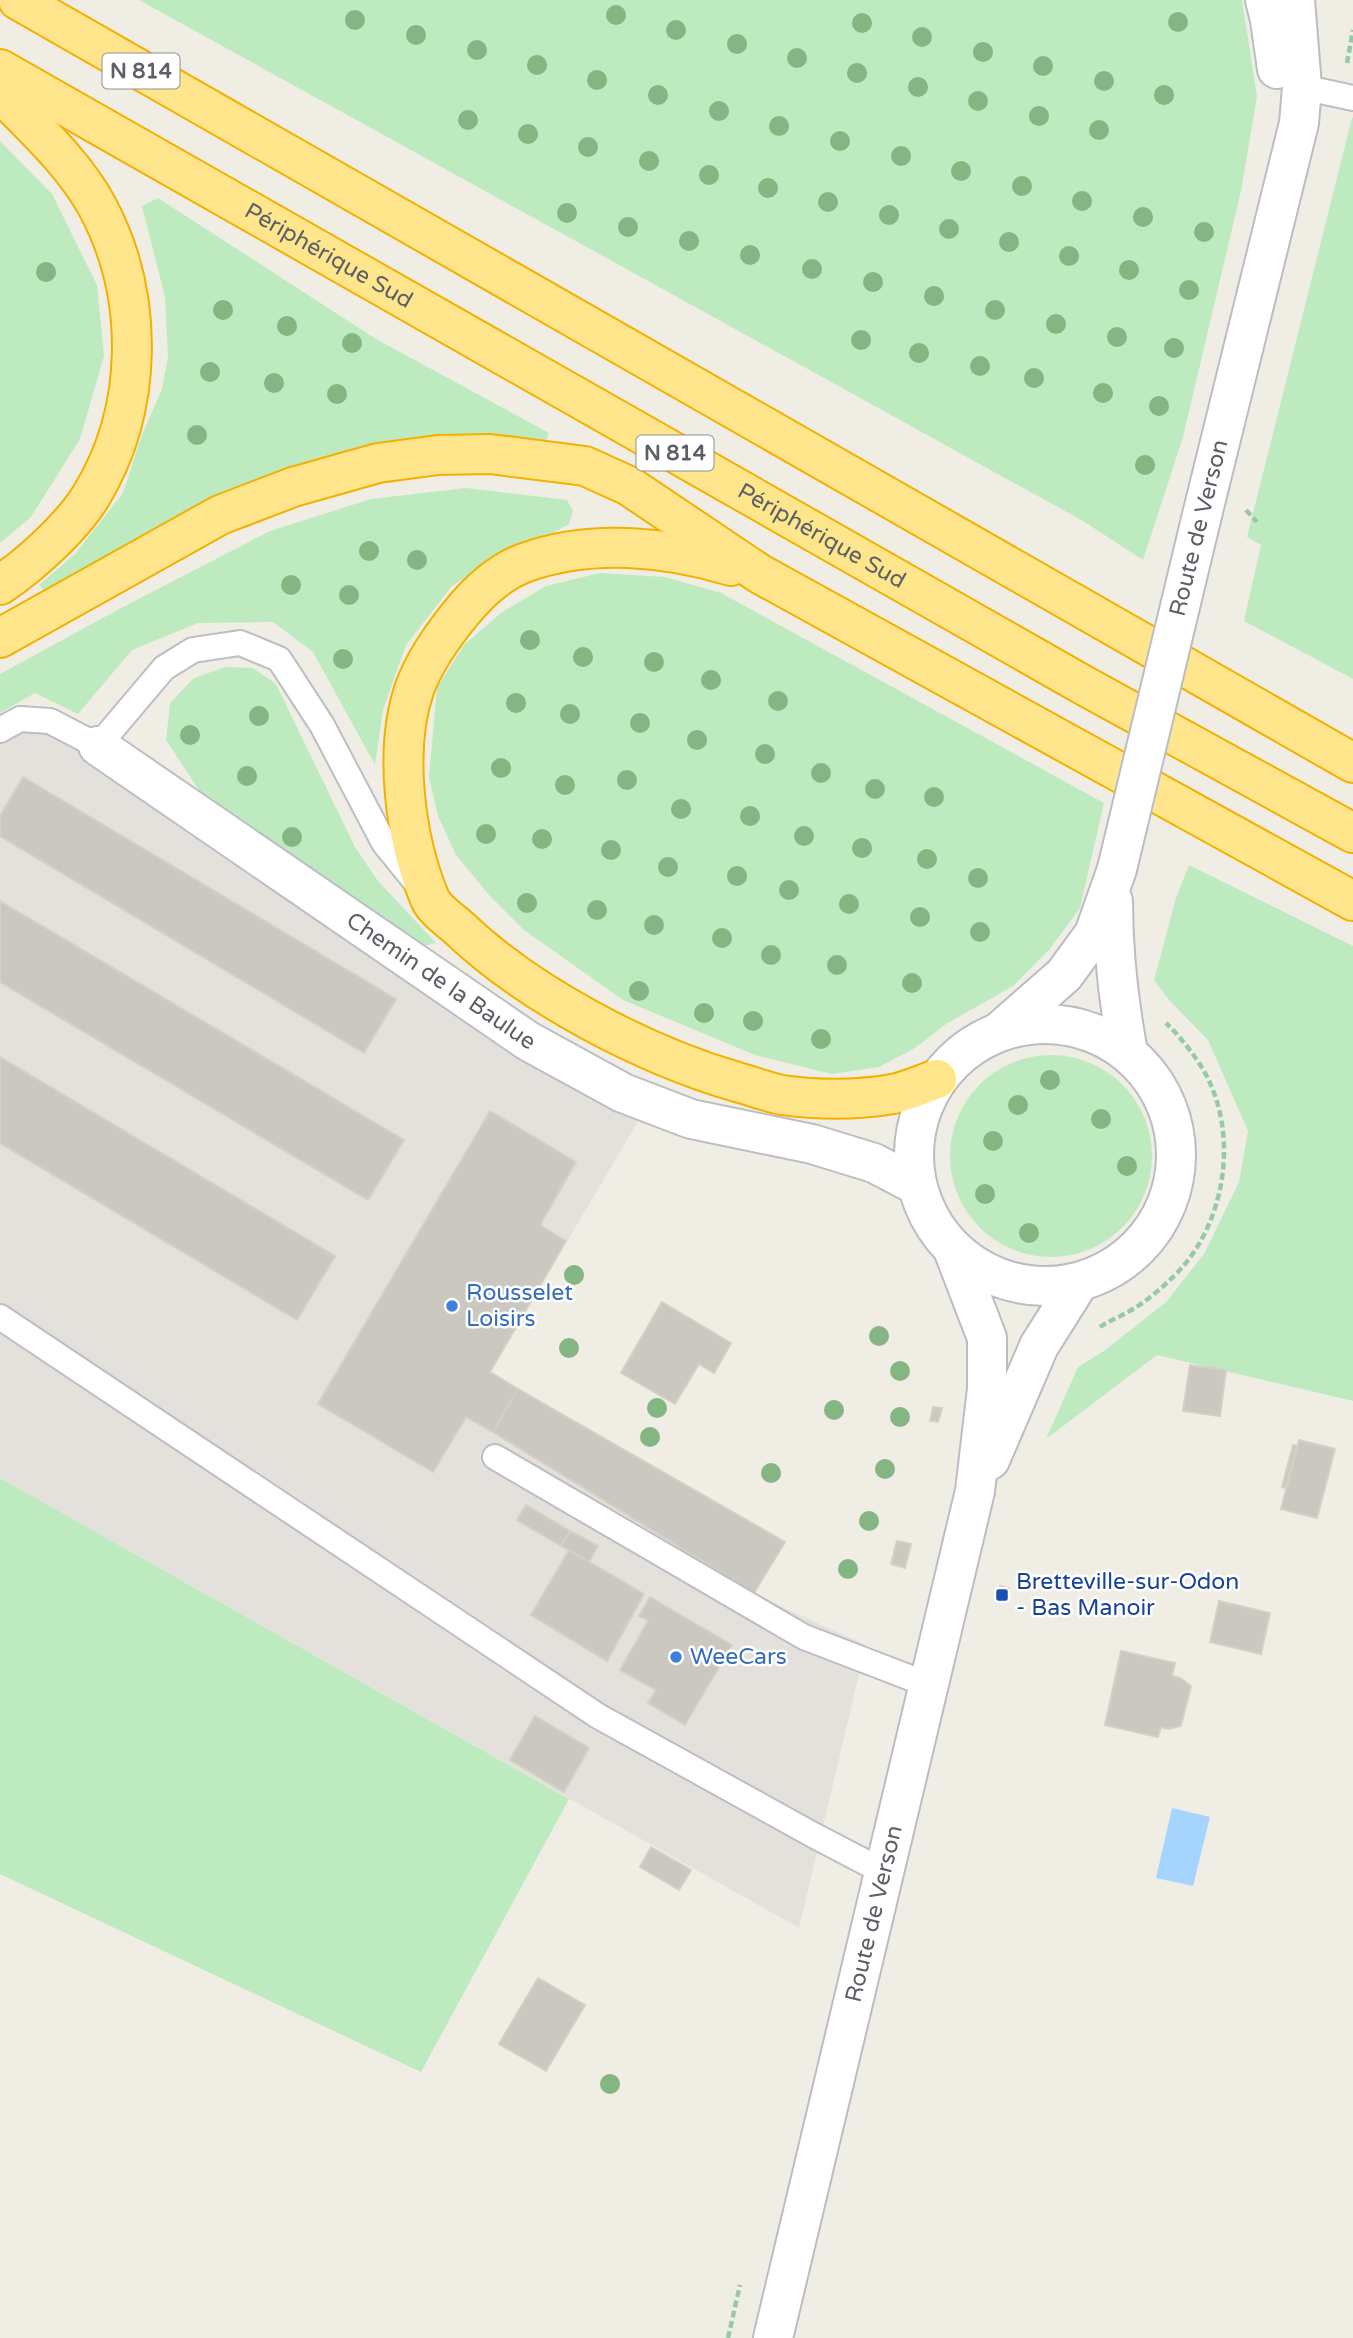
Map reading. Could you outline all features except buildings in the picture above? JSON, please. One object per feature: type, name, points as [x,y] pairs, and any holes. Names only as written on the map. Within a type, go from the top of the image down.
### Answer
[{"type":"highway","name":"N 814","points":[[28,6],[1353,763]]},
{"type":"highway","name":"Périphérique Sud","points":[[0,69],[1085,686],[1353,833]]},
{"type":"highway","points":[[0,92],[71,166],[96,205],[117,250],[131,305],[133,363],[121,423],[108,461],[90,497],[44,551],[0,585]]},
{"type":"highway","points":[[0,638],[220,515],[293,487],[378,463],[438,455],[490,454],[585,466],[629,485],[760,574],[1353,901]]},
{"type":"highway","points":[[760,574],[695,555],[645,548],[574,550],[523,564],[481,589],[437,646],[416,686],[404,735],[406,800],[414,845],[431,902],[512,974],[598,1024],[665,1057],[723,1078],[780,1094],[834,1098],[894,1094],[937,1079]]},
{"type":"main road","name":"Route de Verson","points":[[1265,0],[1279,82],[1282,186]]},
{"type":"main road","name":"Route de Verson","points":[[999,1032],[1064,975],[1094,934],[1115,876],[1299,123],[1302,87],[1295,0]]},
{"type":"main road","name":"Chemin de la Baulue","points":[[98,747],[528,1041],[623,1093],[691,1119],[812,1144],[874,1163],[916,1185]]},
{"type":"main road","name":"Route de Verson","points":[[1115,876],[1113,943],[1117,995],[1128,1052]]},
{"type":"main road","points":[[1043,1023],[1088,1030],[1128,1052],[1160,1089],[1176,1134],[1174,1183],[1155,1228],[1122,1263],[1078,1284],[1034,1287],[991,1276],[954,1252],[930,1221],[916,1185],[913,1148],[920,1112],[937,1079],[964,1051],[999,1032],[1043,1023]]},
{"type":"main road","name":"Route de Verson","points":[[773,2338],[975,1491],[987,1389],[987,1338],[954,1252]]},
{"type":"main road","name":"Route de Verson","points":[[975,1491],[1009,1422],[1039,1346],[1078,1284]]},
{"type":"lane","points":[[1302,87],[1353,98]]},
{"type":"lane","points":[[98,747],[164,668],[193,650],[240,643],[279,659],[322,725],[384,843],[431,902]]},
{"type":"lane","name":"Chemin de la Baulue","points":[[0,730],[20,719],[50,721],[98,747]]},
{"type":"lane","points":[[0,1317],[598,1716],[884,1872]]},
{"type":"lane","points":[[495,1457],[804,1637],[929,1685]]},
{"type":"path","points":[[1350,52],[1353,30]]},
{"type":"path","points":[[1242,507],[1257,522]]},
{"type":"path","points":[[1094,1332],[1135,1308],[1176,1274],[1193,1252],[1210,1222],[1221,1189],[1225,1162],[1222,1128],[1210,1082],[1188,1049],[1161,1019]]},
{"type":"shaded area","points":[[31,706],[640,1118],[490,1372],[785,1542],[754,1594],[866,1645],[799,1928],[0,1478],[0,721]]},
{"type":"green space","points":[[139,0],[1242,0],[1257,96],[1241,191],[1183,437],[1143,560],[1083,521]]},
{"type":"green space","points":[[1352,118],[1353,679],[1244,621],[1261,545],[1247,537]]},
{"type":"green space","points":[[0,141],[52,194],[97,285],[104,356],[80,439],[31,517],[0,543]]},
{"type":"green space","points":[[158,198],[376,339],[549,433],[546,442],[465,438],[402,440],[316,464],[47,594],[39,585],[75,554],[123,493],[141,437],[162,389],[168,357],[165,297],[142,206]]},
{"type":"green space","points":[[466,488],[567,500],[573,511],[569,524],[549,535],[512,547],[452,586],[406,645],[383,710],[375,765],[313,652],[273,622],[198,623],[132,650],[78,714],[35,693],[0,713],[0,674],[270,531],[371,499]]},
{"type":"green space","points":[[600,573],[665,577],[721,593],[1104,803],[1080,908],[1049,950],[1013,986],[946,1024],[915,1048],[879,1067],[832,1074],[755,1055],[623,1000],[524,930],[490,896],[456,855],[438,816],[429,777],[437,688],[464,645],[501,613],[546,586]]},
{"type":"green space","points":[[225,667],[253,668],[276,684],[355,847],[378,881],[436,943],[422,946],[199,790],[166,740],[170,703],[194,678]]},
{"type":"green space","points":[[1189,865],[1353,946],[1353,1401],[1157,1355],[1046,1439],[1078,1367],[1104,1351],[1166,1302],[1204,1254],[1239,1182],[1248,1131],[1208,1040],[1169,1000],[1154,980],[1176,898]]},
{"type":"green space","points":[[1051,1055],[1071,1057],[1089,1063],[1107,1072],[1122,1085],[1135,1100],[1144,1118],[1150,1136],[1150,1176],[1144,1194],[1135,1212],[1122,1227],[1107,1240],[1089,1249],[1071,1255],[1051,1257],[1031,1255],[1013,1249],[995,1240],[980,1227],[967,1212],[958,1194],[952,1176],[950,1156],[952,1136],[958,1118],[967,1100],[980,1085],[995,1072],[1013,1063],[1031,1057]]},
{"type":"green space","points":[[0,1478],[569,1799],[421,2072],[0,1874]]},
{"type":"water","points":[[1172,1808],[1210,1817],[1193,1886],[1156,1878]]},
{"type":"place","name":"Rousselet Loisirs","points":[[452,1306]]},
{"type":"place","name":"Bretteville-sur-Odon - Bas Manoir","points":[[1002,1595]]},
{"type":"place","name":"WeeCars","points":[[676,1657]]}]
